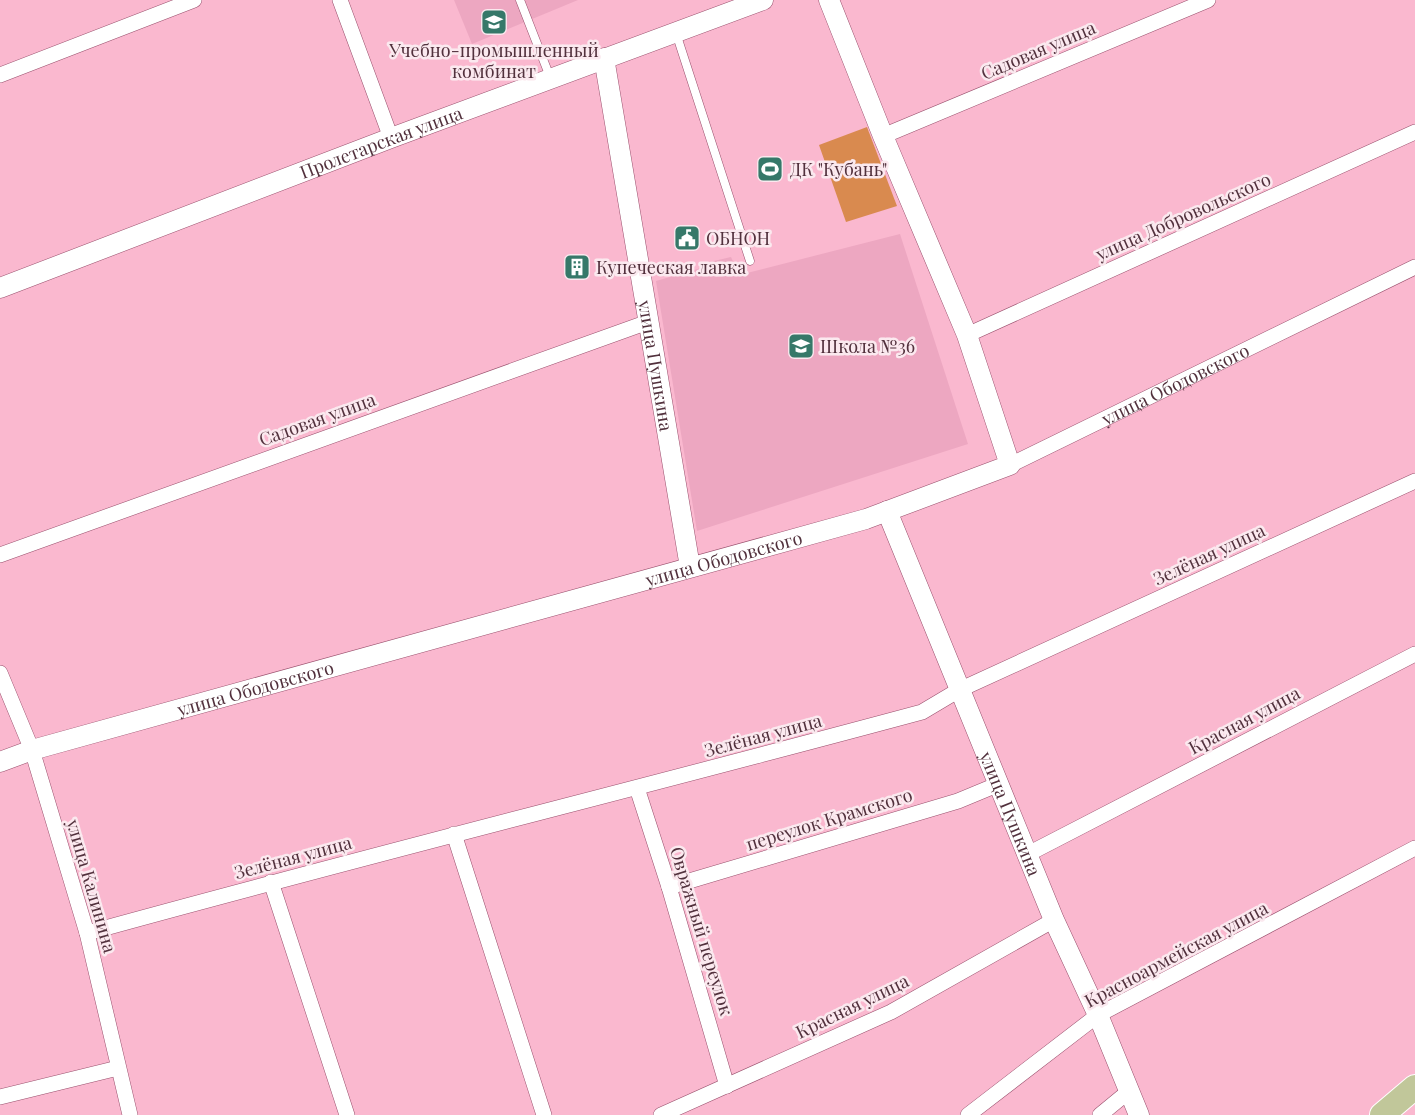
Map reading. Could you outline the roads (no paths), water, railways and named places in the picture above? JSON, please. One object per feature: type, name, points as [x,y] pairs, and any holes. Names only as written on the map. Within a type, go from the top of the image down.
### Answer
[{"type":"main road","points":[[1382,1115],[1415,1087]]},
{"type":"street","points":[[0,75],[195,0]]},
{"type":"street","points":[[340,0],[391,138]]},
{"type":"street","name":"Пролетарская улица","points":[[0,288],[391,138],[763,0]]},
{"type":"street","points":[[829,0],[883,136],[967,335],[1010,465]]},
{"type":"street","name":"Садовая улица","points":[[883,136],[1208,0]]},
{"type":"street","name":"улица Пушкина","points":[[604,58],[690,567]]},
{"type":"street","name":"улица Добровольского","points":[[967,335],[1415,132]]},
{"type":"street","name":"улица Ободовского","points":[[0,762],[32,750],[887,511],[1010,465],[1415,267]]},
{"type":"street","name":"Садовая улица","points":[[0,555],[648,322]]},
{"type":"street","name":"Зелёная улица","points":[[87,933],[271,882],[922,712],[959,690],[1415,481]]},
{"type":"street","name":"улица Пушкина","points":[[887,511],[1054,920],[1098,1015],[1139,1115]]},
{"type":"street","name":"Красная улица","points":[[1028,854],[1415,654]]},
{"type":"street","name":"улица Калинина","points":[[0,673],[32,750],[87,933],[130,1115]]},
{"type":"street","name":"переулок Крамского","points":[[669,887],[958,801],[999,784]]},
{"type":"street","name":"Овражный переулок","points":[[637,788],[669,887],[727,1086]]},
{"type":"street","points":[[454,834],[544,1115]]},
{"type":"street","name":"Красноармейская улица","points":[[968,1115],[1098,1015],[1415,848]]},
{"type":"street","points":[[271,882],[347,1115]]},
{"type":"street","name":"Красная улица","points":[[661,1115],[891,1012],[1054,920]]},
{"type":"street","points":[[0,1097],[118,1068]]},
{"type":"street","points":[[1100,1115],[1128,1092]]},
{"type":"lane","points":[[520,0],[551,78]]},
{"type":"lane","points":[[676,33],[750,261]]},
{"type":"place","name":"Учебно-промышленный комбинат","points":[[494,22]]},
{"type":"place","name":"ДК \"Кубань\"","points":[[770,169]]},
{"type":"place","name":"ОБНОН","points":[[687,238]]},
{"type":"place","name":"Купеческая лавка","points":[[577,267]]},
{"type":"place","name":"Школа №36","points":[[801,346]]}]
